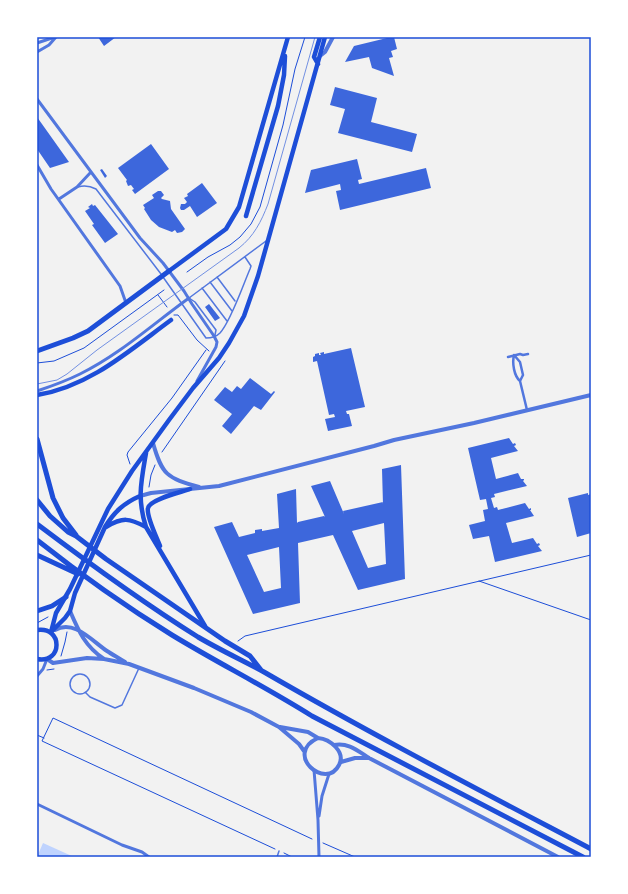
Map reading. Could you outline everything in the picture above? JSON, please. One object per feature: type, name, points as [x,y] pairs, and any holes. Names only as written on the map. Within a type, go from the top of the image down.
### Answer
[{"type":"highway","points":[[37,351],[88,331],[169,271]]},
{"type":"highway","points":[[37,439],[53,498],[63,518],[76,536]]},
{"type":"highway","points":[[37,500],[45,511],[68,532],[76,536],[106,560],[225,641],[250,656],[262,671]]},
{"type":"highway","points":[[37,524],[118,584],[178,625],[220,650],[262,671],[390,743],[591,849]]},
{"type":"highway","points":[[37,540],[110,594],[172,635],[284,698],[312,716],[583,857]]},
{"type":"highway","points":[[37,555],[89,579]]},
{"type":"highway","points":[[37,611],[52,606],[66,597]]},
{"type":"main road","points":[[169,271],[226,229],[233,219],[241,201],[288,37]]},
{"type":"main road","points":[[318,64],[314,58],[320,37]]},
{"type":"main road","points":[[51,632],[56,613],[70,589],[108,509],[134,468],[153,442],[193,388],[219,358],[244,316],[256,286],[325,37]]},
{"type":"main road","points":[[246,216],[278,106],[284,75],[285,48]]},
{"type":"main road","points":[[37,395],[71,386],[105,368],[171,320]]},
{"type":"main road","points":[[146,452],[140,496],[146,527],[205,626]]},
{"type":"main road","points":[[164,558],[149,516],[148,508],[157,500],[190,489]]},
{"type":"main road","points":[[51,632],[70,611],[75,593],[105,527],[120,508],[140,496]]},
{"type":"main road","points":[[105,527],[118,520],[127,519],[146,527]]},
{"type":"main road","points":[[37,630],[46,630],[51,632],[56,639],[56,649],[51,656],[47,659],[37,659]]},
{"type":"street","points":[[37,43],[56,37]]},
{"type":"street","points":[[37,52],[56,37]]},
{"type":"street","points":[[320,56],[325,52],[333,37]]},
{"type":"street","points":[[37,99],[140,238],[158,256],[214,336],[217,342],[216,347],[193,388]]},
{"type":"street","points":[[37,165],[58,199],[120,286],[126,303]]},
{"type":"street","points":[[58,199],[77,188],[91,172]]},
{"type":"street","points":[[37,391],[68,380],[97,364],[123,347],[188,298]]},
{"type":"street","points":[[508,357],[528,354]]},
{"type":"street","points":[[514,355],[520,362],[523,375],[520,381]]},
{"type":"street","points":[[514,355],[516,378],[520,381],[527,411]]},
{"type":"street","points":[[140,496],[148,493],[219,486],[369,448],[394,440],[591,396]]},
{"type":"street","points":[[153,442],[161,467],[169,476],[177,481],[201,488]]},
{"type":"street","points":[[70,611],[78,630],[88,646],[104,659]]},
{"type":"street","points":[[51,632],[60,627],[78,630],[129,664],[194,688],[244,709],[279,727],[299,744],[304,751],[308,764],[314,770],[324,774],[329,774],[338,768],[340,756],[334,745],[325,739],[318,738],[308,732],[279,727]]},
{"type":"street","points":[[37,676],[43,669],[47,659],[53,663],[83,659],[104,659],[129,664]]},
{"type":"street","points":[[304,751],[307,744],[318,738]]},
{"type":"street","points":[[334,745],[340,744],[351,747],[369,758],[558,857]]},
{"type":"street","points":[[340,762],[355,758],[369,758]]},
{"type":"street","points":[[314,770],[318,820],[318,857]]},
{"type":"street","points":[[318,820],[322,796],[329,774]]},
{"type":"street","points":[[37,804],[122,845],[142,852],[149,857]]},
{"type":"lane","points":[[77,188],[90,186],[96,189],[162,276],[206,338],[210,338],[220,333],[232,311],[251,266],[245,257]]},
{"type":"lane","points":[[188,298],[269,239]]},
{"type":"lane","points":[[217,277],[236,302]]},
{"type":"lane","points":[[210,282],[232,311]]},
{"type":"lane","points":[[202,288],[227,321]]},
{"type":"lane","points":[[86,693],[90,697],[115,708],[122,705],[139,668]]},
{"type":"lane","points":[[81,674],[87,677],[90,687],[86,693],[80,695],[71,690],[70,681],[74,676],[81,674]]},
{"type":"lane","points":[[277,857],[280,851]]},
{"type":"path","points":[[37,364],[54,361],[69,356],[84,348],[164,290]]},
{"type":"path","points":[[134,468],[128,459],[128,452],[172,398],[207,349],[197,340],[178,315],[173,315],[158,295]]},
{"type":"path","points":[[148,493],[151,476],[158,460],[178,427],[225,362]]},
{"type":"path","points":[[143,472],[151,476]]},
{"type":"path","points":[[235,642],[239,641],[245,636],[591,555]]},
{"type":"path","points":[[479,581],[591,620]]},
{"type":"path","points":[[292,857],[42,741],[53,718],[310,838]]},
{"type":"path","points":[[37,735],[44,738]]},
{"type":"path","points":[[327,844],[355,857]]},
{"type":"water","points":[[43,843],[74,857],[37,857]]},
{"type":"building","points":[[98,37],[116,37],[104,46]]},
{"type":"building","points":[[394,37],[397,49],[391,51],[393,57],[389,58],[394,76],[372,68],[369,57],[345,62],[354,46]]},
{"type":"building","points":[[335,87],[377,98],[371,122],[417,134],[412,152],[338,133],[345,109],[330,105]]},
{"type":"building","points":[[37,117],[69,162],[50,168],[37,149]]},
{"type":"building","points":[[151,144],[169,169],[135,194],[132,190],[134,189],[131,185],[128,186],[127,180],[118,168]]},
{"type":"building","points":[[357,159],[362,179],[358,180],[359,184],[426,168],[431,188],[340,210],[336,191],[341,190],[340,184],[305,193],[311,170]]},
{"type":"building","points":[[102,169],[107,176],[105,178],[100,170]]},
{"type":"building","points":[[202,183],[217,203],[197,217],[190,206],[184,210],[181,210],[180,208],[181,204],[185,204],[187,202],[184,198],[188,196],[187,194]]},
{"type":"building","points":[[158,191],[161,191],[164,195],[161,198],[162,199],[170,201],[171,209],[185,229],[182,232],[177,233],[175,230],[172,232],[159,227],[151,220],[144,209],[145,208],[143,205],[154,198],[152,195]]},
{"type":"building","points":[[92,204],[93,206],[95,205],[118,234],[105,243],[92,225],[94,224],[85,211],[90,208],[88,207]]},
{"type":"building","points":[[209,304],[220,318],[215,321],[205,307]]},
{"type":"building","points":[[351,348],[365,407],[346,411],[347,414],[349,414],[352,426],[328,431],[325,419],[335,417],[334,414],[329,415],[317,361],[313,362],[313,357],[315,354],[319,353],[319,355],[321,355],[320,353],[324,352],[324,354]]},
{"type":"building","points":[[250,378],[271,394],[274,391],[275,392],[261,410],[254,406],[231,434],[222,426],[232,414],[214,400],[225,387],[232,392],[237,386],[241,389]]},
{"type":"building","points":[[509,438],[513,444],[515,443],[516,445],[514,446],[518,451],[491,458],[496,479],[518,473],[521,479],[524,479],[523,481],[527,486],[494,494],[495,497],[491,498],[494,508],[497,507],[498,510],[525,503],[529,509],[531,508],[530,510],[534,516],[506,523],[512,543],[533,538],[537,544],[539,543],[540,545],[538,546],[542,551],[495,562],[489,536],[473,539],[469,525],[485,521],[483,510],[488,509],[486,499],[480,500],[468,448]]},
{"type":"building","points":[[401,465],[405,579],[358,590],[333,535],[298,543],[300,603],[253,614],[214,527],[232,522],[239,537],[255,533],[255,530],[262,529],[262,531],[279,528],[277,494],[296,489],[297,523],[325,517],[311,486],[330,481],[344,514],[343,511],[383,502],[382,469]],"holes":[[[384,523],[386,564],[368,568],[352,531]],[[279,547],[281,588],[264,592],[247,555]]]},
{"type":"building","points":[[588,493],[588,495],[591,494],[591,533],[577,537],[568,498]]},
{"type":"tram line","points":[[37,384],[57,380],[67,374],[97,350],[239,248],[253,234],[260,223],[268,204],[315,37]]}]
